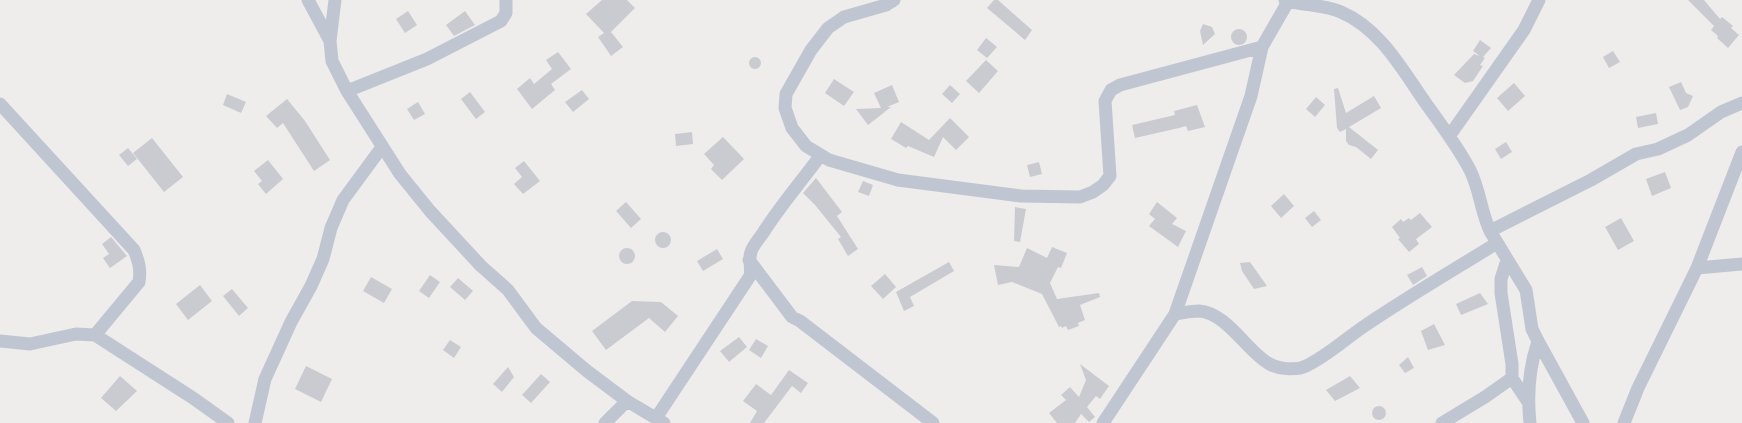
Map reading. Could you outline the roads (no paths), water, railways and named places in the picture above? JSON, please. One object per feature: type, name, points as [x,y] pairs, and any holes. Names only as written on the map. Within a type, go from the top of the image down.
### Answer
[{"type":"street","points":[[308,0],[330,41]]},
{"type":"street","points":[[335,0],[330,41],[332,61],[346,91],[400,174],[430,211],[481,266],[508,290],[536,328],[587,371],[627,401],[660,420],[750,276],[750,260],[752,251],[773,216],[802,182],[820,156]]},
{"type":"street","points":[[346,91],[427,59],[501,21],[506,13],[506,0]]},
{"type":"street","points":[[894,0],[886,5],[844,17],[828,28],[810,50],[786,94],[785,108],[792,128],[806,146],[820,156],[829,160],[898,180],[1021,196],[1080,197],[1104,185],[1110,176],[1105,101],[1110,90],[1120,84],[1262,47]]},
{"type":"street","points":[[1103,423],[1175,314],[1251,96],[1262,47],[1287,0],[1318,5],[1341,12],[1366,27],[1386,48],[1450,135],[1471,171],[1490,231],[1526,290],[1532,329],[1583,423]]},
{"type":"street","points":[[1450,135],[1524,30],[1540,0]]},
{"type":"street","points":[[1490,231],[1591,180],[1636,154],[1658,149],[1688,135],[1721,112],[1742,103]]},
{"type":"street","points":[[0,104],[134,250],[139,263],[139,282],[95,335]]},
{"type":"street","points":[[255,423],[265,379],[320,266],[331,228],[343,200],[382,147]]},
{"type":"street","points":[[1624,423],[1638,388],[1697,268],[1742,152]]},
{"type":"street","points":[[1175,314],[1199,311],[1207,313],[1226,324],[1251,349],[1269,364],[1290,369],[1305,367],[1329,353],[1363,327],[1497,243]]},
{"type":"street","points":[[750,260],[792,317],[800,321],[933,423]]},
{"type":"street","points":[[1507,260],[1501,279],[1501,293],[1512,364],[1512,378],[1528,402]]},
{"type":"street","points":[[1697,268],[1742,264]]},
{"type":"street","points":[[0,342],[30,344],[76,334],[95,335],[193,398],[228,423]]},
{"type":"street","points":[[1530,423],[1528,402],[1533,356],[1538,341]]},
{"type":"street","points":[[1442,423],[1485,397],[1512,378]]},
{"type":"street","points":[[605,423],[627,401]]}]
